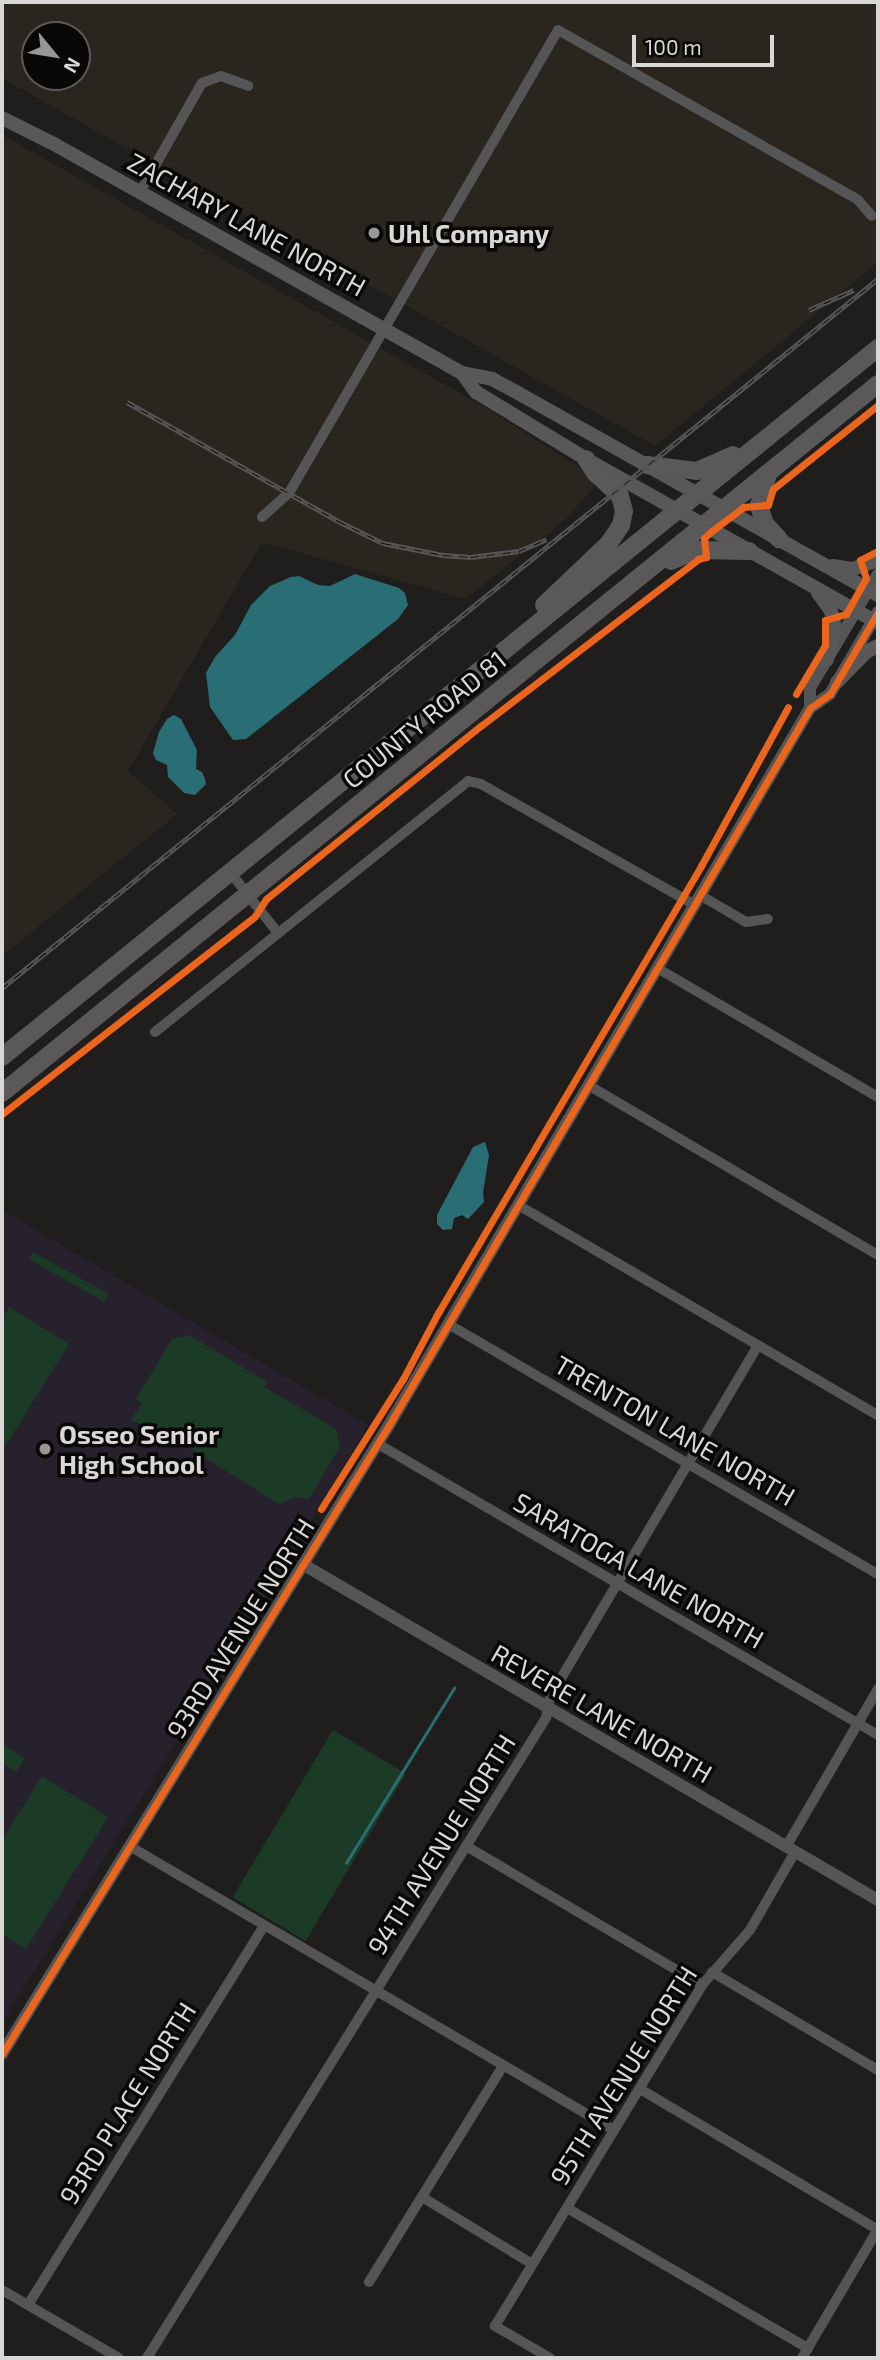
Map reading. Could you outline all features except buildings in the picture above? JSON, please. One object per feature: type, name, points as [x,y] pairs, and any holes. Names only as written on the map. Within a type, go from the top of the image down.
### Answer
[{"type":"highway","name":"COUNTY ROAD 81","points":[[2,1057],[878,348]]},
{"type":"highway","name":"COUNTY ROAD 81","points":[[2,1093],[878,384]]},
{"type":"highway","points":[[647,465],[685,471],[711,467],[803,408]]},
{"type":"highway","points":[[481,669],[617,533],[624,512],[620,496],[596,474],[586,459]]},
{"type":"highway","points":[[768,473],[759,506],[765,524],[779,539]]},
{"type":"highway","points":[[580,627],[671,561],[688,553],[716,549],[749,551]]},
{"type":"main road","name":"ZACHARY LANE NORTH","points":[[4,114],[462,373],[492,379],[874,593]]},
{"type":"main road","name":"ZACHARY LANE NORTH","points":[[462,373],[476,392],[586,459],[857,611],[877,619]]},
{"type":"main road","points":[[820,562],[853,569],[878,561]]},
{"type":"main road","points":[[809,584],[826,602],[834,617],[835,637],[827,660]]},
{"type":"main road","points":[[837,682],[866,652],[878,646]]},
{"type":"street","points":[[261,517],[289,493],[558,30],[858,200],[872,216]]},
{"type":"street","points":[[140,192],[202,83],[212,77],[221,76],[248,86]]},
{"type":"street","name":"93RD AVENUE NORTH","points":[[810,708],[810,688],[857,611],[874,593],[878,574]]},
{"type":"street","name":"93RD AVENUE NORTH","points":[[2,2054],[378,1444],[810,708],[830,694],[877,619]]},
{"type":"street","points":[[155,1032],[468,781],[481,784],[697,900],[746,922],[768,919]]},
{"type":"street","points":[[230,872],[278,933]]},
{"type":"street","points":[[657,968],[878,1097]]},
{"type":"street","points":[[588,1085],[878,1255]]},
{"type":"street","points":[[518,1205],[878,1415]]},
{"type":"street","name":"TRENTON LANE NORTH","points":[[448,1324],[878,1574]]},
{"type":"street","name":"94TH AVENUE NORTH","points":[[148,2358],[546,1718],[550,1696],[758,1345]]},
{"type":"street","name":"SARATOGA LANE NORTH","points":[[378,1444],[878,1735]]},
{"type":"street","name":"REVERE LANE NORTH","points":[[304,1565],[878,1900]]},
{"type":"street","name":"95TH AVENUE NORTH","points":[[550,2358],[495,2326],[702,1985],[750,1930],[790,1850],[878,1689]]},
{"type":"street","points":[[466,1846],[702,1985]]},
{"type":"street","points":[[131,1847],[614,2130]]},
{"type":"street","name":"93RD PLACE NORTH","points":[[28,2305],[264,1926]]},
{"type":"street","points":[[712,1972],[878,2070]]},
{"type":"street","points":[[369,2282],[503,2066]]},
{"type":"street","points":[[567,2208],[805,2353],[878,2229],[640,2089]]},
{"type":"street","points":[[422,2197],[532,2264]]},
{"type":"street","points":[[2,2290],[120,2358]]},
{"type":"shaded area","points":[[2,2],[878,2],[878,262],[655,446],[25,91],[91,91],[91,21],[21,21],[21,89],[2,78]]},
{"type":"shaded area","points":[[2,135],[490,410],[599,481],[565,520],[465,599],[262,542],[128,771],[177,814],[2,956]]},
{"type":"shaded area","points":[[2,1210],[368,1425],[274,1584],[2,2023]]},
{"type":"green space","points":[[33,1252],[109,1294],[104,1302],[29,1259]]},
{"type":"green space","points":[[9,1307],[69,1344],[2,1451],[2,1319]]},
{"type":"green space","points":[[189,1335],[267,1382],[264,1387],[336,1429],[340,1446],[309,1499],[296,1497],[279,1504],[167,1434],[131,1420],[142,1403],[136,1399],[172,1339]]},
{"type":"green space","points":[[333,1730],[406,1774],[305,1941],[233,1897]]},
{"type":"green space","points":[[2,1744],[25,1758],[16,1772],[2,1763]]},
{"type":"green space","points":[[42,1776],[108,1817],[26,1949],[2,1934],[2,1840]]},
{"type":"water","points":[[355,574],[399,588],[405,593],[408,605],[398,619],[246,739],[233,740],[210,707],[206,673],[215,657],[235,635],[251,605],[270,586],[291,577],[299,576],[318,585],[330,586]]},
{"type":"water","points":[[174,715],[181,719],[197,750],[196,769],[202,772],[205,779],[206,784],[195,795],[184,793],[168,777],[167,765],[156,760],[153,753],[159,732],[167,719]]},
{"type":"water","points":[[485,1142],[489,1155],[484,1202],[468,1219],[462,1215],[454,1218],[452,1229],[443,1230],[437,1224],[437,1215],[473,1147]]},
{"type":"waterway","points":[[346,1863],[454,1688]]},
{"type":"railway","points":[[2,988],[878,279]]},
{"type":"railway","points":[[809,310],[854,290]]},
{"type":"railway","points":[[127,402],[338,521],[383,543],[443,555],[471,557],[519,551],[547,539]]},
{"type":"cycle path","points":[[2,1114],[255,916],[266,899],[482,725],[698,559],[706,557],[704,538],[713,530],[743,507],[768,505],[773,489],[878,405]]},
{"type":"cycle path","points":[[796,694],[825,645],[825,620],[846,614],[866,578],[860,560],[878,551]]},
{"type":"cycle path","points":[[2,2054],[389,1425],[810,708],[830,694],[878,612]]},
{"type":"cycle path","points":[[321,1509],[403,1379],[438,1313],[701,866],[788,707]]},
{"type":"place","name":"Uhl Company","points":[[374,233]]},
{"type":"place","name":"Osseo Senior High School","points":[[45,1449]]}]
